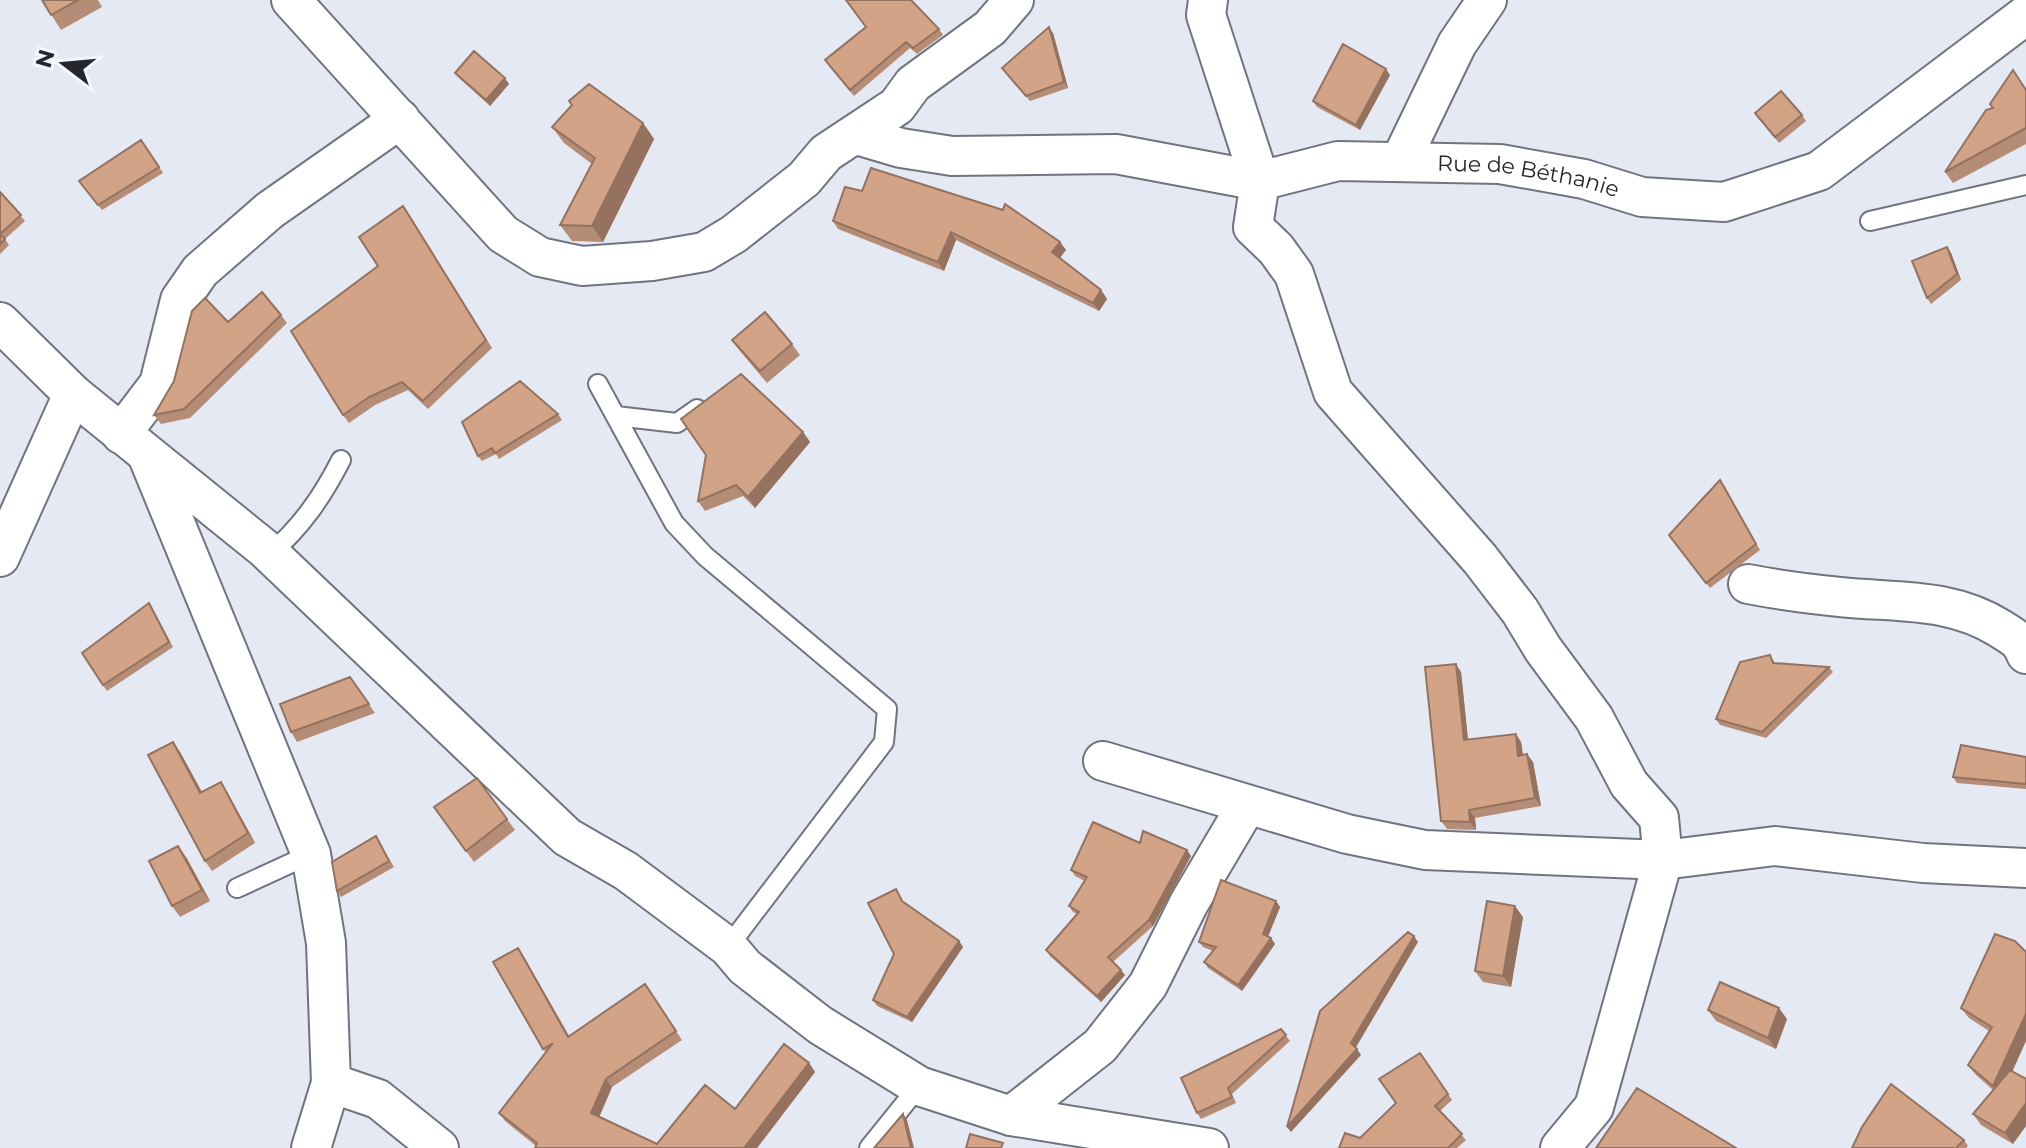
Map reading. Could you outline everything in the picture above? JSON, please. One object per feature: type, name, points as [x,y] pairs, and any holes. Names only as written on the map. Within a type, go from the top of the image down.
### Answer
[{"type":"street","points":[[314,8],[400,119],[503,234],[540,257],[582,266],[652,261],[704,252],[734,234],[804,179],[826,153],[897,106],[913,84],[990,28],[1014,0]]},
{"type":"street","points":[[1400,162],[1457,44],[1487,0]]},
{"type":"street","points":[[1197,5],[1260,181],[1253,227],[1276,249],[1294,274],[1333,392],[1480,559],[1520,611],[1543,649],[1594,718],[1629,784],[1659,818],[1663,860],[1594,1107],[1560,1148]]},
{"type":"street","name":"Rue de Béthanie","points":[[857,135],[935,155],[1116,154],[1260,181],[1338,161],[1500,164],[1584,179],[1642,197],[1724,202],[1819,171],[2026,15]]},
{"type":"street","points":[[311,1148],[331,1083],[326,943],[311,854],[134,444],[159,384],[180,300],[200,271],[270,210],[400,119]]},
{"type":"street","points":[[0,322],[73,394],[270,554],[567,837],[626,871],[728,947],[745,967],[820,1025],[919,1086],[1011,1116],[1209,1148]]},
{"type":"street","points":[[0,557],[73,394]]},
{"type":"street","points":[[1748,584],[1949,606],[1986,620],[2025,644]]},
{"type":"street","points":[[1103,761],[1347,834],[1425,850],[1663,860],[1775,846],[1923,863],[2026,868]]},
{"type":"street","points":[[1011,1116],[1100,1046],[1148,985],[1189,903],[1247,805]]},
{"type":"street","points":[[331,1083],[378,1099],[439,1148]]},
{"type":"lane","points":[[1870,221],[2026,185]]},
{"type":"lane","points":[[598,384],[674,523],[705,556],[887,709],[884,742],[728,947]]},
{"type":"lane","points":[[616,416],[677,423],[697,409]]},
{"type":"lane","points":[[270,554],[295,533],[319,502],[341,460]]},
{"type":"lane","points":[[237,888],[311,854]]},
{"type":"lane","points":[[869,1148],[919,1086]]},
{"type":"building","points":[[42,0],[78,0],[51,15]]},
{"type":"building","points":[[846,0],[911,0],[939,29],[913,48],[906,42],[850,90],[825,60],[866,27]]},
{"type":"building","points":[[1049,27],[1064,82],[1026,96],[1002,68]]},
{"type":"building","points":[[1343,44],[1386,69],[1356,125],[1313,101]]},
{"type":"building","points":[[474,51],[505,78],[486,100],[455,73]]},
{"type":"building","points":[[2013,70],[2026,90],[2026,128],[1945,172],[1986,110],[1993,108],[1990,104]]},
{"type":"building","points":[[589,84],[643,123],[592,226],[560,225],[595,158],[552,127],[572,105],[569,101]]},
{"type":"building","points":[[1781,91],[1802,115],[1775,137],[1755,113]]},
{"type":"building","points":[[141,140],[159,167],[98,205],[79,181]]},
{"type":"building","points":[[871,168],[1003,210],[1005,204],[1060,242],[1052,252],[1101,290],[1093,303],[951,232],[938,262],[833,221],[845,187],[862,191]]},
{"type":"building","points":[[0,192],[21,215],[0,234]]},
{"type":"building","points":[[403,206],[486,340],[423,401],[402,382],[369,397],[343,415],[291,331],[378,266],[359,237]]},
{"type":"building","points":[[1947,247],[1957,274],[1927,298],[1912,261]]},
{"type":"building","points":[[262,292],[281,315],[184,409],[154,415],[174,381],[192,311],[205,298],[228,322]]},
{"type":"building","points":[[765,312],[792,344],[760,371],[732,340]]},
{"type":"building","points":[[741,374],[803,432],[748,497],[736,485],[698,501],[706,455],[681,419]]},
{"type":"building","points":[[520,381],[558,414],[495,453],[492,448],[478,456],[462,422]]},
{"type":"building","points":[[1720,480],[1756,544],[1706,583],[1669,535]]},
{"type":"building","points":[[149,603],[169,642],[103,685],[82,653]]},
{"type":"building","points":[[1770,655],[1773,663],[1829,667],[1762,732],[1716,719],[1740,662]]},
{"type":"building","points":[[1456,664],[1464,740],[1516,734],[1518,756],[1527,754],[1535,798],[1469,810],[1470,822],[1441,821],[1425,667]]},
{"type":"building","points":[[350,677],[369,704],[291,732],[280,704]]},
{"type":"building","points":[[173,742],[200,793],[221,782],[248,833],[205,861],[148,755]]},
{"type":"building","points":[[1961,745],[2026,757],[2026,784],[1953,777]]},
{"type":"building","points":[[477,778],[507,819],[466,851],[434,807]]},
{"type":"building","points":[[1093,822],[1140,843],[1143,831],[1187,850],[1149,920],[1108,957],[1121,970],[1097,996],[1046,950],[1079,912],[1069,906],[1087,877],[1071,870]]},
{"type":"building","points":[[376,836],[389,861],[337,891],[332,862]]},
{"type":"building","points":[[178,846],[202,890],[172,906],[149,861]]},
{"type":"building","points":[[1221,880],[1276,901],[1263,934],[1271,938],[1238,985],[1204,962],[1216,947],[1199,942]]},
{"type":"building","points":[[896,889],[902,901],[959,941],[907,1017],[873,1000],[894,954],[868,903]]},
{"type":"building","points":[[1487,901],[1515,906],[1503,976],[1475,971]]},
{"type":"building","points":[[1408,932],[1414,936],[1351,1043],[1357,1049],[1287,1127],[1320,1011]]},
{"type":"building","points":[[1995,934],[2015,941],[2026,952],[2026,1014],[1993,1086],[1968,1065],[1992,1027],[1961,1008]]},
{"type":"building","points":[[518,948],[568,1037],[645,984],[676,1031],[606,1079],[591,1113],[657,1144],[705,1085],[735,1109],[784,1044],[809,1063],[744,1148],[535,1148],[537,1143],[499,1113],[553,1043],[543,1049],[493,962]]},
{"type":"building","points":[[1720,982],[1779,1008],[1768,1038],[1708,1010]]},
{"type":"building","points":[[1281,1029],[1286,1035],[1228,1088],[1232,1097],[1197,1113],[1181,1078]]},
{"type":"building","points":[[1420,1053],[1448,1094],[1435,1106],[1462,1134],[1448,1148],[1339,1148],[1345,1133],[1360,1138],[1396,1103],[1379,1079]]},
{"type":"building","points":[[2010,1070],[2026,1079],[2026,1103],[2005,1133],[1973,1114]]},
{"type":"building","points":[[1891,1084],[1964,1140],[1956,1148],[1852,1148]]},
{"type":"building","points":[[1637,1088],[1736,1148],[1596,1148]]},
{"type":"building","points":[[903,1114],[911,1148],[874,1148]]},
{"type":"building","points":[[970,1134],[1003,1143],[1001,1148],[966,1148]]}]
